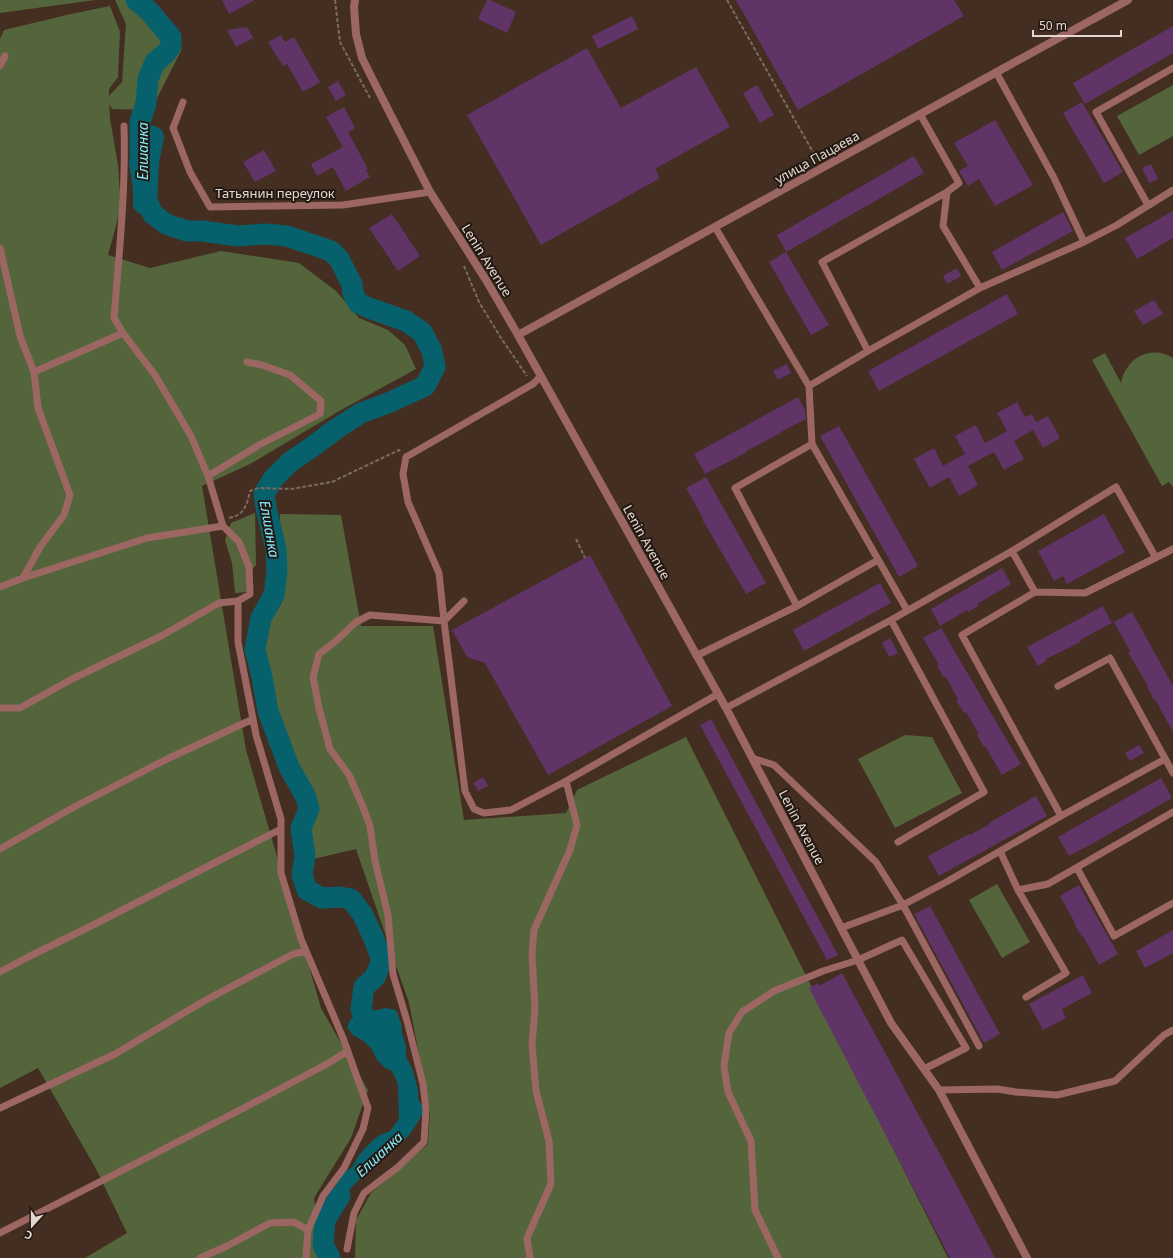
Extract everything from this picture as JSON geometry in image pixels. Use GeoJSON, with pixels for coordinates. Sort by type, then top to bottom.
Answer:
{"type":"FeatureCollection","features":[{"type":"Feature","properties":{"kind":"street","name":"Lenin Avenue"},"geometry":{"type":"LineString","coordinates":[[355,0],[354,7],[356,34],[362,58],[430,192],[486,280],[541,376],[726,708],[891,1023],[939,1090],[1027,1258]]}},
{"type":"Feature","properties":{"kind":"street","name":"улица Пацаева"},"geometry":{"type":"LineString","coordinates":[[518,335],[1128,0]]}},
{"type":"Feature","properties":{"kind":"lane"},"geometry":{"type":"LineString","coordinates":[[0,66],[6,56]]}},
{"type":"Feature","properties":{"kind":"lane"},"geometry":{"type":"LineString","coordinates":[[1148,205],[1096,112],[1173,68]]}},
{"type":"Feature","properties":{"kind":"lane"},"geometry":{"type":"LineString","coordinates":[[996,72],[1054,178],[1084,242]]}},
{"type":"Feature","properties":{"kind":"lane","name":"Татьянин переулок"},"geometry":{"type":"LineString","coordinates":[[183,102],[173,128],[190,172],[210,207],[343,205],[430,192]]}},
{"type":"Feature","properties":{"kind":"lane"},"geometry":{"type":"LineString","coordinates":[[868,351],[822,262],[947,192],[959,183],[920,114]]}},
{"type":"Feature","properties":{"kind":"lane"},"geometry":{"type":"LineString","coordinates":[[0,708],[20,708],[72,679],[161,636],[219,602],[238,602],[250,594],[249,567],[239,542],[223,524],[208,476],[191,436],[155,374],[123,334],[114,318],[124,192],[124,126]]}},
{"type":"Feature","properties":{"kind":"lane"},"geometry":{"type":"LineString","coordinates":[[809,386],[980,288],[1084,242],[1173,190]]}},
{"type":"Feature","properties":{"kind":"lane"},"geometry":{"type":"LineString","coordinates":[[947,192],[943,226],[980,288]]}},
{"type":"Feature","properties":{"kind":"lane"},"geometry":{"type":"LineString","coordinates":[[715,227],[809,386],[812,444],[907,610]]}},
{"type":"Feature","properties":{"kind":"lane"},"geometry":{"type":"LineString","coordinates":[[0,248],[20,336],[34,372],[38,408],[70,495],[64,515],[40,547],[23,578]]}},
{"type":"Feature","properties":{"kind":"lane"},"geometry":{"type":"LineString","coordinates":[[34,372],[123,334]]}},
{"type":"Feature","properties":{"kind":"lane"},"geometry":{"type":"LineString","coordinates":[[208,476],[258,445],[320,414],[321,402],[290,375],[262,365],[247,362]]}},
{"type":"Feature","properties":{"kind":"lane"},"geometry":{"type":"LineString","coordinates":[[541,376],[533,384],[406,457],[403,474],[408,502],[439,573],[465,791],[474,809],[484,813],[511,810],[566,781],[718,694]]}},
{"type":"Feature","properties":{"kind":"lane"},"geometry":{"type":"LineString","coordinates":[[797,606],[735,488],[812,444]]}},
{"type":"Feature","properties":{"kind":"lane"},"geometry":{"type":"LineString","coordinates":[[726,708],[891,620],[1012,551],[1116,487],[1156,558]]}},
{"type":"Feature","properties":{"kind":"lane"},"geometry":{"type":"LineString","coordinates":[[0,587],[23,578],[147,538],[223,524]]}},
{"type":"Feature","properties":{"kind":"lane"},"geometry":{"type":"LineString","coordinates":[[1061,816],[962,635],[1036,592],[1085,593],[1173,549]]}},
{"type":"Feature","properties":{"kind":"lane"},"geometry":{"type":"LineString","coordinates":[[1012,551],[1036,592]]}},
{"type":"Feature","properties":{"kind":"lane"},"geometry":{"type":"LineString","coordinates":[[696,656],[797,606],[878,560]]}},
{"type":"Feature","properties":{"kind":"lane"},"geometry":{"type":"LineString","coordinates":[[347,1249],[354,1213],[364,1193],[398,1167],[424,1142],[426,1110],[423,1084],[393,974],[388,915],[375,861],[370,826],[349,775],[330,749],[319,708],[314,677],[319,654],[336,641],[356,622],[370,615],[444,621],[464,601]]}},
{"type":"Feature","properties":{"kind":"lane"},"geometry":{"type":"LineString","coordinates":[[238,602],[238,642],[256,735],[281,819],[281,874],[301,939],[348,1051],[368,1108],[363,1129],[347,1162],[324,1196],[308,1230],[306,1258]]}},
{"type":"Feature","properties":{"kind":"lane"},"geometry":{"type":"LineString","coordinates":[[891,620],[984,792],[898,842]]}},
{"type":"Feature","properties":{"kind":"lane"},"geometry":{"type":"LineString","coordinates":[[1058,686],[1110,658],[1173,773]]}},
{"type":"Feature","properties":{"kind":"lane"},"geometry":{"type":"LineString","coordinates":[[0,849],[74,807],[167,759],[253,719]]}},
{"type":"Feature","properties":{"kind":"lane"},"geometry":{"type":"LineString","coordinates":[[752,758],[774,765],[876,862],[903,905],[979,1046]]}},
{"type":"Feature","properties":{"kind":"lane"},"geometry":{"type":"LineString","coordinates":[[841,928],[903,905],[1165,759]]}},
{"type":"Feature","properties":{"kind":"lane"},"geometry":{"type":"LineString","coordinates":[[530,1258],[528,1238],[551,1184],[549,1141],[536,1091],[532,1045],[535,1008],[532,955],[534,930],[570,850],[577,825],[566,781]]}},
{"type":"Feature","properties":{"kind":"lane"},"geometry":{"type":"LineString","coordinates":[[1018,890],[1048,884],[1173,812]]}},
{"type":"Feature","properties":{"kind":"lane"},"geometry":{"type":"LineString","coordinates":[[0,972],[281,829]]}},
{"type":"Feature","properties":{"kind":"lane"},"geometry":{"type":"LineString","coordinates":[[1000,852],[1018,890],[1066,973],[1026,996]]}},
{"type":"Feature","properties":{"kind":"lane"},"geometry":{"type":"LineString","coordinates":[[1077,868],[1114,936],[1173,902]]}},
{"type":"Feature","properties":{"kind":"lane"},"geometry":{"type":"LineString","coordinates":[[778,1258],[755,1210],[751,1142],[728,1092],[724,1066],[728,1033],[742,1012],[774,991],[823,970],[858,960],[902,940],[966,1048],[924,1069]]}},
{"type":"Feature","properties":{"kind":"lane"},"geometry":{"type":"LineString","coordinates":[[0,1108],[115,1054],[204,1001],[293,954],[306,951]]}},
{"type":"Feature","properties":{"kind":"lane"},"geometry":{"type":"LineString","coordinates":[[939,1090],[997,1089],[1057,1095],[1115,1081],[1164,1035],[1173,1030]]}},
{"type":"Feature","properties":{"kind":"lane"},"geometry":{"type":"LineString","coordinates":[[0,1234],[325,1065],[348,1051]]}},
{"type":"Feature","properties":{"kind":"lane"},"geometry":{"type":"LineString","coordinates":[[200,1258],[227,1246],[270,1223],[294,1222],[308,1230]]}},
{"type":"Feature","properties":{"kind":"path"},"geometry":{"type":"LineString","coordinates":[[727,0],[822,168]]}},
{"type":"Feature","properties":{"kind":"path"},"geometry":{"type":"LineString","coordinates":[[223,524],[225,518],[232,517],[243,511],[247,505],[250,491],[259,488],[292,489],[332,482],[398,450],[406,457]]}},
{"type":"Feature","properties":{"kind":"path"},"geometry":{"type":"LineString","coordinates":[[576,539],[585,558]]}},
{"type":"Feature","properties":{"kind":"green space"},"geometry":{"type":"Polygon","coordinates":[[[0,0],[95,0],[0,13],[0,0]]]}},
{"type":"Feature","properties":{"kind":"green space"},"geometry":{"type":"Polygon","coordinates":[[[115,0],[140,0],[182,49],[151,110],[112,109],[109,104],[110,119],[118,165],[121,207],[108,255],[150,268],[221,251],[299,263],[336,291],[359,318],[388,330],[405,345],[416,369],[341,410],[250,464],[202,486],[246,750],[321,1008],[368,1090],[351,1138],[314,1198],[321,1258],[85,1258],[127,1233],[95,1167],[38,1068],[0,1088],[0,39],[4,30],[110,6],[120,32],[118,77],[109,89],[109,96],[122,82],[126,24],[115,0]]]}},
{"type":"Feature","properties":{"kind":"green space"},"geometry":{"type":"Polygon","coordinates":[[[1173,85],[1173,136],[1139,155],[1117,116],[1173,85]]]}},
{"type":"Feature","properties":{"kind":"green space"},"geometry":{"type":"Polygon","coordinates":[[[1156,352],[1173,358],[1173,487],[1169,482],[1162,486],[1092,360],[1105,353],[1121,383],[1128,367],[1140,356],[1156,352]]]}},
{"type":"Feature","properties":{"kind":"green space"},"geometry":{"type":"Polygon","coordinates":[[[255,513],[256,565],[253,568],[248,592],[235,593],[232,563],[225,540],[231,523],[255,513]]]}},
{"type":"Feature","properties":{"kind":"green space"},"geometry":{"type":"Polygon","coordinates":[[[280,514],[341,515],[361,626],[433,626],[464,820],[566,813],[577,790],[686,737],[948,1258],[355,1258],[356,1220],[371,1193],[428,1144],[430,1111],[409,1003],[356,849],[313,859],[259,636],[281,605],[280,514]]]}},
{"type":"Feature","properties":{"kind":"green space"},"geometry":{"type":"Polygon","coordinates":[[[905,735],[932,737],[962,793],[895,828],[858,759],[905,735]]]}},
{"type":"Feature","properties":{"kind":"green space"},"geometry":{"type":"Polygon","coordinates":[[[997,884],[1030,942],[1002,958],[969,900],[997,884]]]}},
{"type":"Feature","properties":{"kind":"water"},"geometry":{"type":"Polygon","coordinates":[[[132,125],[155,126],[162,130],[164,138],[159,163],[157,204],[160,209],[161,221],[152,224],[133,208],[133,189],[129,163],[132,125]]]}},
{"type":"Feature","properties":{"kind":"water"},"geometry":{"type":"Polygon","coordinates":[[[386,1008],[396,1010],[401,1023],[406,1046],[406,1057],[412,1068],[418,1090],[418,1099],[423,1107],[423,1114],[410,1134],[387,1156],[375,1163],[350,1189],[347,1198],[338,1203],[332,1210],[325,1222],[321,1219],[322,1207],[330,1198],[341,1175],[352,1167],[359,1155],[368,1145],[378,1136],[390,1131],[399,1119],[398,1084],[392,1071],[385,1068],[377,1060],[371,1048],[362,1040],[353,1035],[347,1027],[350,1020],[355,1015],[386,1008]]]}},
{"type":"Feature","properties":{"kind":"building"},"geometry":{"type":"Polygon","coordinates":[[[222,0],[255,0],[229,14],[222,0]]]}},
{"type":"Feature","properties":{"kind":"building"},"geometry":{"type":"Polygon","coordinates":[[[487,0],[516,12],[507,33],[478,19],[487,0]]]}},
{"type":"Feature","properties":{"kind":"building"},"geometry":{"type":"Polygon","coordinates":[[[736,0],[954,0],[964,16],[798,110],[736,0]]]}},
{"type":"Feature","properties":{"kind":"building"},"geometry":{"type":"Polygon","coordinates":[[[632,16],[638,29],[598,49],[592,36],[632,16]]]}},
{"type":"Feature","properties":{"kind":"building"},"geometry":{"type":"Polygon","coordinates":[[[1173,26],[1173,53],[1085,104],[1073,83],[1173,26]]]}},
{"type":"Feature","properties":{"kind":"building"},"geometry":{"type":"Polygon","coordinates":[[[247,27],[253,38],[236,47],[227,30],[247,27]]]}},
{"type":"Feature","properties":{"kind":"building"},"geometry":{"type":"Polygon","coordinates":[[[281,35],[285,42],[294,37],[320,82],[303,92],[287,64],[283,66],[268,42],[281,35]]]}},
{"type":"Feature","properties":{"kind":"building"},"geometry":{"type":"Polygon","coordinates":[[[587,48],[621,108],[696,67],[730,127],[655,169],[660,178],[541,245],[467,115],[587,48]]]}},
{"type":"Feature","properties":{"kind":"building"},"geometry":{"type":"Polygon","coordinates":[[[338,81],[346,95],[336,101],[328,87],[338,81]]]}},
{"type":"Feature","properties":{"kind":"building"},"geometry":{"type":"Polygon","coordinates":[[[757,85],[774,115],[760,123],[743,93],[757,85]]]}},
{"type":"Feature","properties":{"kind":"building"},"geometry":{"type":"Polygon","coordinates":[[[1082,102],[1123,172],[1104,183],[1063,113],[1082,102]]]}},
{"type":"Feature","properties":{"kind":"building"},"geometry":{"type":"Polygon","coordinates":[[[344,107],[355,128],[348,132],[368,169],[366,170],[370,177],[346,191],[333,167],[317,176],[311,164],[343,147],[326,117],[344,107]]]}},
{"type":"Feature","properties":{"kind":"building"},"geometry":{"type":"Polygon","coordinates":[[[995,120],[1033,185],[995,206],[979,179],[968,186],[959,171],[968,166],[954,143],[995,120]]]}},
{"type":"Feature","properties":{"kind":"building"},"geometry":{"type":"Polygon","coordinates":[[[264,150],[276,171],[255,182],[243,162],[264,150]]]}},
{"type":"Feature","properties":{"kind":"building"},"geometry":{"type":"Polygon","coordinates":[[[914,156],[924,173],[786,252],[777,235],[914,156]]]}},
{"type":"Feature","properties":{"kind":"building"},"geometry":{"type":"Polygon","coordinates":[[[1151,164],[1158,179],[1149,183],[1142,168],[1151,164]]]}},
{"type":"Feature","properties":{"kind":"building"},"geometry":{"type":"Polygon","coordinates":[[[1173,211],[1173,238],[1137,259],[1125,238],[1173,211]]]}},
{"type":"Feature","properties":{"kind":"building"},"geometry":{"type":"Polygon","coordinates":[[[1063,212],[1073,231],[1002,270],[992,252],[1063,212]]]}},
{"type":"Feature","properties":{"kind":"building"},"geometry":{"type":"Polygon","coordinates":[[[392,214],[420,256],[398,271],[369,228],[392,214]]]}},
{"type":"Feature","properties":{"kind":"building"},"geometry":{"type":"Polygon","coordinates":[[[786,252],[829,325],[811,335],[769,262],[786,252]]]}},
{"type":"Feature","properties":{"kind":"building"},"geometry":{"type":"Polygon","coordinates":[[[957,268],[961,276],[947,284],[943,276],[957,268]]]}},
{"type":"Feature","properties":{"kind":"building"},"geometry":{"type":"Polygon","coordinates":[[[1007,294],[1018,314],[879,391],[868,371],[1007,294]]]}},
{"type":"Feature","properties":{"kind":"building"},"geometry":{"type":"Polygon","coordinates":[[[1154,300],[1163,314],[1143,325],[1134,311],[1154,300]]]}},
{"type":"Feature","properties":{"kind":"building"},"geometry":{"type":"Polygon","coordinates":[[[787,364],[791,373],[778,380],[773,371],[787,364]]]}},
{"type":"Feature","properties":{"kind":"building"},"geometry":{"type":"Polygon","coordinates":[[[798,397],[805,410],[806,419],[705,474],[694,454],[798,397]]]}},
{"type":"Feature","properties":{"kind":"building"},"geometry":{"type":"Polygon","coordinates":[[[1017,402],[1025,417],[1032,414],[1036,422],[1048,416],[1060,438],[1043,448],[1033,430],[1014,441],[1024,459],[1004,470],[994,452],[968,466],[978,485],[959,496],[949,477],[930,488],[914,459],[934,448],[943,466],[965,454],[955,436],[976,425],[985,443],[1007,431],[997,413],[1017,402]]]}},
{"type":"Feature","properties":{"kind":"building"},"geometry":{"type":"Polygon","coordinates":[[[839,426],[918,566],[899,577],[820,436],[839,426]]]}},
{"type":"Feature","properties":{"kind":"building"},"geometry":{"type":"Polygon","coordinates":[[[706,477],[766,583],[746,594],[702,519],[703,518],[686,488],[706,477]]]}},
{"type":"Feature","properties":{"kind":"building"},"geometry":{"type":"Polygon","coordinates":[[[1104,514],[1125,552],[1067,584],[1063,576],[1054,581],[1038,551],[1104,514]]]}},
{"type":"Feature","properties":{"kind":"building"},"geometry":{"type":"Polygon","coordinates":[[[590,555],[672,706],[548,775],[485,663],[467,657],[452,630],[590,555]]]}},
{"type":"Feature","properties":{"kind":"building"},"geometry":{"type":"Polygon","coordinates":[[[1002,568],[1011,584],[977,604],[978,606],[968,612],[967,610],[940,626],[931,609],[1002,568]]]}},
{"type":"Feature","properties":{"kind":"building"},"geometry":{"type":"Polygon","coordinates":[[[880,583],[891,603],[804,651],[793,630],[880,583]]]}},
{"type":"Feature","properties":{"kind":"building"},"geometry":{"type":"Polygon","coordinates":[[[1103,606],[1112,623],[1080,640],[1081,642],[1046,659],[1046,661],[1038,666],[1027,647],[1103,606]]]}},
{"type":"Feature","properties":{"kind":"building"},"geometry":{"type":"Polygon","coordinates":[[[1132,612],[1173,686],[1173,732],[1128,652],[1130,651],[1114,622],[1132,612]]]}},
{"type":"Feature","properties":{"kind":"building"},"geometry":{"type":"Polygon","coordinates":[[[941,628],[1021,764],[1002,775],[977,735],[979,734],[966,712],[964,713],[956,700],[958,699],[946,677],[944,678],[937,666],[939,665],[923,638],[941,628]]]}},
{"type":"Feature","properties":{"kind":"building"},"geometry":{"type":"Polygon","coordinates":[[[890,638],[898,653],[889,657],[882,643],[890,638]]]}},
{"type":"Feature","properties":{"kind":"building"},"geometry":{"type":"Polygon","coordinates":[[[711,719],[838,955],[827,960],[700,725],[711,719]]]}},
{"type":"Feature","properties":{"kind":"building"},"geometry":{"type":"Polygon","coordinates":[[[1139,745],[1144,753],[1130,761],[1125,753],[1139,745]]]}},
{"type":"Feature","properties":{"kind":"building"},"geometry":{"type":"Polygon","coordinates":[[[483,777],[488,786],[478,791],[473,783],[483,777]]]}},
{"type":"Feature","properties":{"kind":"building"},"geometry":{"type":"Polygon","coordinates":[[[1161,778],[1172,798],[1069,856],[1058,837],[1161,778]]]}},
{"type":"Feature","properties":{"kind":"building"},"geometry":{"type":"Polygon","coordinates":[[[1036,796],[1047,816],[939,876],[928,856],[990,824],[989,823],[1036,796]]]}},
{"type":"Feature","properties":{"kind":"building"},"geometry":{"type":"Polygon","coordinates":[[[1079,885],[1118,954],[1099,965],[1083,936],[1082,937],[1075,925],[1060,896],[1079,885]]]}},
{"type":"Feature","properties":{"kind":"building"},"geometry":{"type":"Polygon","coordinates":[[[930,906],[1000,1034],[984,1043],[914,914],[930,906]]]}},
{"type":"Feature","properties":{"kind":"building"},"geometry":{"type":"Polygon","coordinates":[[[1173,930],[1173,953],[1145,968],[1136,951],[1173,930]]]}},
{"type":"Feature","properties":{"kind":"building"},"geometry":{"type":"Polygon","coordinates":[[[842,973],[995,1258],[950,1258],[809,988],[818,983],[819,986],[842,973]]]}},
{"type":"Feature","properties":{"kind":"building"},"geometry":{"type":"Polygon","coordinates":[[[1083,975],[1092,993],[1062,1009],[1066,1018],[1043,1030],[1029,1004],[1083,975]]]}},
{"type":"Feature","properties":{"kind":"waterway","name":"Елшанка"},"geometry":{"type":"LineString","coordinates":[[136,0],[149,11],[171,37],[171,46],[166,53],[155,62],[148,79],[146,103],[140,122],[140,154]]}},
{"type":"Feature","properties":{"kind":"waterway","name":"Елшанка"},"geometry":{"type":"LineString","coordinates":[[146,199],[153,214],[166,224],[187,231],[202,231],[238,236],[265,234],[287,236],[331,251],[339,259],[352,284],[353,293],[358,303],[406,321],[422,332],[432,351],[435,367],[425,386],[388,403],[361,413],[336,429],[290,462],[273,479],[264,494],[276,549],[277,572],[274,595],[261,618],[255,649],[268,711],[289,767],[306,797],[309,809],[301,828],[305,856],[302,875],[307,890],[322,898],[340,897],[351,899],[363,915],[382,960],[375,977],[364,987],[361,1009],[371,1031],[376,1038]]}},
{"type":"Feature","properties":{"kind":"waterway","name":"Елшанка"},"geometry":{"type":"LineString","coordinates":[[330,1258],[323,1245],[325,1220],[340,1196]]}}]}
